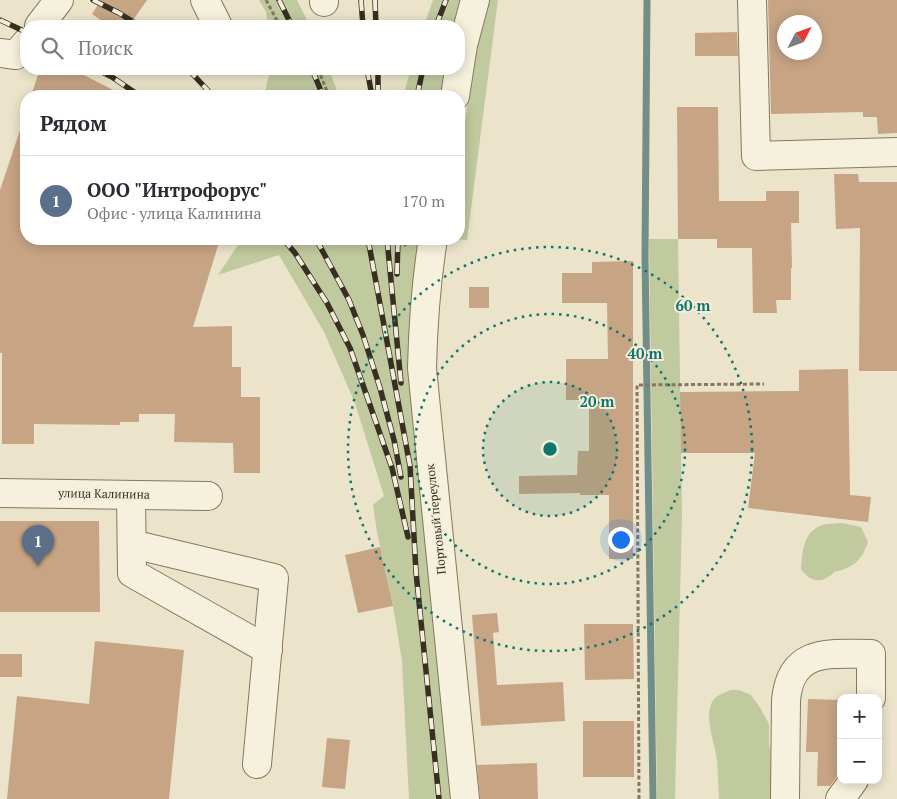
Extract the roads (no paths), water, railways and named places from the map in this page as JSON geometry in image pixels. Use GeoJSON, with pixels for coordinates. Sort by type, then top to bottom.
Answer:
{"type":"FeatureCollection","features":[{"type":"Feature","properties":{"kind":"street"},"geometry":{"type":"LineString","coordinates":[[44,20],[59,0]]}},
{"type":"Feature","properties":{"kind":"street"},"geometry":{"type":"LineString","coordinates":[[205,0],[215,20]]}},
{"type":"Feature","properties":{"kind":"street"},"geometry":{"type":"LineString","coordinates":[[465,33],[475,0]]}},
{"type":"Feature","properties":{"kind":"street"},"geometry":{"type":"LineString","coordinates":[[752,0],[756,156],[897,152]]}},
{"type":"Feature","properties":{"kind":"street"},"geometry":{"type":"LineString","coordinates":[[0,52],[16,56],[20,51]]}},
{"type":"Feature","properties":{"kind":"street"},"geometry":{"type":"LineString","coordinates":[[456,90],[458,75]]}},
{"type":"Feature","properties":{"kind":"street","name":"Портовый переулок"},"geometry":{"type":"LineString","coordinates":[[432,245],[428,269],[422,368],[465,799]]}},
{"type":"Feature","properties":{"kind":"street","name":"улица Калинина"},"geometry":{"type":"LineString","coordinates":[[0,493],[208,496]]}},
{"type":"Feature","properties":{"kind":"street"},"geometry":{"type":"LineString","coordinates":[[131,495],[132,573],[268,650]]}},
{"type":"Feature","properties":{"kind":"street"},"geometry":{"type":"LineString","coordinates":[[132,544],[274,578],[257,764]]}},
{"type":"Feature","properties":{"kind":"street"},"geometry":{"type":"LineString","coordinates":[[785,799],[786,700],[788,684],[795,671],[806,661],[820,655],[871,654],[871,694]]}},
{"type":"Feature","properties":{"kind":"street"},"geometry":{"type":"LineString","coordinates":[[840,799],[851,784]]}},
{"type":"Feature","properties":{"kind":"waterway"},"geometry":{"type":"LineString","coordinates":[[647,0],[645,256],[653,799]]}},
{"type":"Feature","properties":{"kind":"railway"},"geometry":{"type":"LineString","coordinates":[[93,0],[130,20]]}},
{"type":"Feature","properties":{"kind":"railway"},"geometry":{"type":"LineString","coordinates":[[279,0],[289,20]]}},
{"type":"Feature","properties":{"kind":"railway"},"geometry":{"type":"LineString","coordinates":[[361,0],[363,20]]}},
{"type":"Feature","properties":{"kind":"railway"},"geometry":{"type":"LineString","coordinates":[[375,0],[376,20]]}},
{"type":"Feature","properties":{"kind":"railway"},"geometry":{"type":"LineString","coordinates":[[438,20],[446,0]]}},
{"type":"Feature","properties":{"kind":"railway"},"geometry":{"type":"LineString","coordinates":[[0,20],[20,29]]}},
{"type":"Feature","properties":{"kind":"railway"},"geometry":{"type":"LineString","coordinates":[[108,75],[131,90]]}},
{"type":"Feature","properties":{"kind":"railway"},"geometry":{"type":"LineString","coordinates":[[194,75],[207,90]]}},
{"type":"Feature","properties":{"kind":"railway"},"geometry":{"type":"LineString","coordinates":[[314,75],[321,90]]}},
{"type":"Feature","properties":{"kind":"railway"},"geometry":{"type":"LineString","coordinates":[[368,75],[371,90]]}},
{"type":"Feature","properties":{"kind":"railway"},"geometry":{"type":"LineString","coordinates":[[378,75],[378,90]]}},
{"type":"Feature","properties":{"kind":"railway"},"geometry":{"type":"LineString","coordinates":[[418,90],[422,75]]}},
{"type":"Feature","properties":{"kind":"railway"},"geometry":{"type":"LineString","coordinates":[[288,245],[327,303],[350,348],[392,468],[408,537]]}},
{"type":"Feature","properties":{"kind":"railway"},"geometry":{"type":"LineString","coordinates":[[319,245],[349,300],[363,335],[394,440],[401,477]]}},
{"type":"Feature","properties":{"kind":"railway"},"geometry":{"type":"LineString","coordinates":[[369,245],[410,466],[416,572],[439,799]]}},
{"type":"Feature","properties":{"kind":"railway"},"geometry":{"type":"LineString","coordinates":[[388,245],[401,383]]}},
{"type":"Feature","properties":{"kind":"railway"},"geometry":{"type":"LineString","coordinates":[[397,274],[398,245]]}},
{"type":"Feature","properties":{"kind":"place","name":"ООО \"Интрофорус\""},"geometry":{"type":"Point","coordinates":[38,566]}}]}
